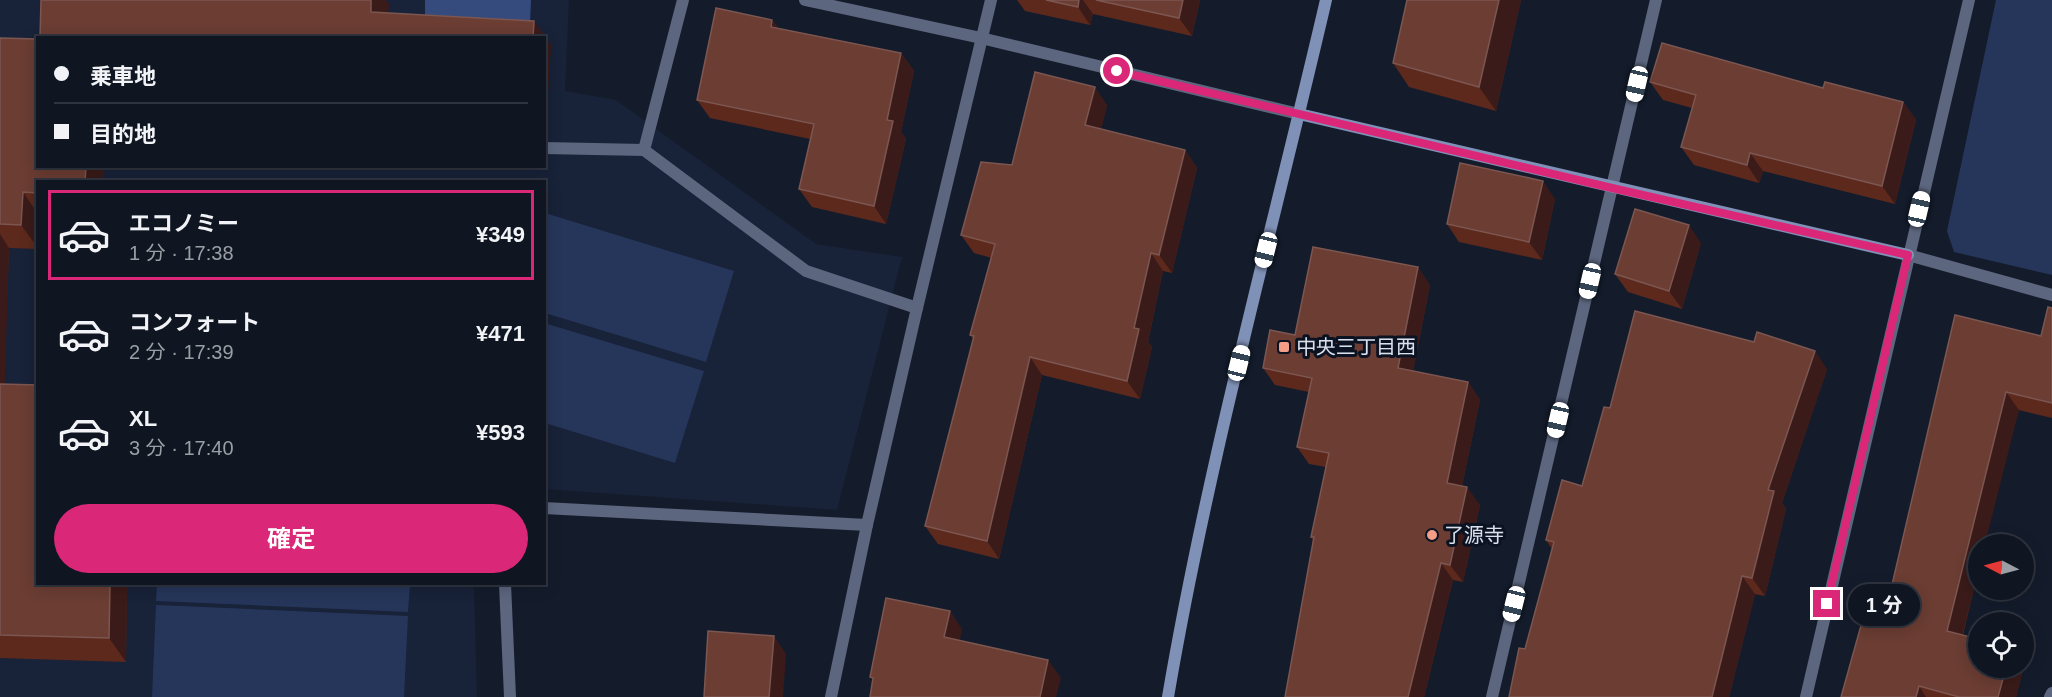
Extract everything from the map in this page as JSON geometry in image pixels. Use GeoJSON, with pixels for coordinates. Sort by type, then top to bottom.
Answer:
{"type":"FeatureCollection","features":[{"type":"Feature","properties":{"kind":"street"},"geometry":{"type":"LineString","coordinates":[[644,150],[683,0]]}},
{"type":"Feature","properties":{"kind":"street"},"geometry":{"type":"LineString","coordinates":[[805,0],[981,38],[1612,188],[1908,255],[2052,295]]}},
{"type":"Feature","properties":{"kind":"street"},"geometry":{"type":"LineString","coordinates":[[831,697],[867,525],[991,0]]}},
{"type":"Feature","properties":{"kind":"street"},"geometry":{"type":"LineString","coordinates":[[1168,697],[1181,621],[1216,453],[1326,0]]}},
{"type":"Feature","properties":{"kind":"street"},"geometry":{"type":"LineString","coordinates":[[1492,697],[1656,0]]}},
{"type":"Feature","properties":{"kind":"street"},"geometry":{"type":"LineString","coordinates":[[1806,697],[1969,0]]}},
{"type":"Feature","properties":{"kind":"street"},"geometry":{"type":"LineString","coordinates":[[546,148],[644,150],[806,271],[917,308]]}},
{"type":"Feature","properties":{"kind":"street"},"geometry":{"type":"LineString","coordinates":[[546,508],[867,525]]}},
{"type":"Feature","properties":{"kind":"street"},"geometry":{"type":"LineString","coordinates":[[506,585],[510,697]]}},
{"type":"Feature","properties":{"kind":"shaded area"},"geometry":{"type":"Polygon","coordinates":[[[0,0],[569,0],[565,91],[616,100],[816,244],[902,257],[837,510],[546,489],[546,180],[36,180],[36,585],[474,585],[477,697],[0,697],[0,0]]]}},
{"type":"Feature","properties":{"kind":"shaded area"},"geometry":{"type":"Polygon","coordinates":[[[425,0],[531,0],[530,24],[425,19],[425,0]]]}},
{"type":"Feature","properties":{"kind":"shaded area"},"geometry":{"type":"Polygon","coordinates":[[[1996,0],[2052,0],[2052,275],[1954,252],[1947,231],[1996,0]]]}},
{"type":"Feature","properties":{"kind":"shaded area"},"geometry":{"type":"Polygon","coordinates":[[[546,213],[734,271],[706,362],[546,313],[546,213]]]}},
{"type":"Feature","properties":{"kind":"shaded area"},"geometry":{"type":"Polygon","coordinates":[[[546,324],[704,371],[675,463],[546,423],[546,324]]]}},
{"type":"Feature","properties":{"kind":"shaded area"},"geometry":{"type":"Polygon","coordinates":[[[157,585],[410,585],[408,612],[156,601],[157,585]]]}},
{"type":"Feature","properties":{"kind":"shaded area"},"geometry":{"type":"Polygon","coordinates":[[[156,605],[408,616],[404,697],[152,697],[156,605]]]}},
{"type":"Feature","properties":{"kind":"building"},"geometry":{"type":"Polygon","coordinates":[[[41,0],[371,0],[371,12],[534,21],[533,36],[40,36],[41,0]]]}},
{"type":"Feature","properties":{"kind":"building"},"geometry":{"type":"Polygon","coordinates":[[[1046,0],[1079,0],[1078,7],[1046,0]]]}},
{"type":"Feature","properties":{"kind":"building"},"geometry":{"type":"Polygon","coordinates":[[[1096,0],[1183,0],[1179,18],[1096,0]]]}},
{"type":"Feature","properties":{"kind":"building"},"geometry":{"type":"Polygon","coordinates":[[[1407,0],[1499,0],[1479,87],[1393,63],[1407,0]]]}},
{"type":"Feature","properties":{"kind":"building"},"geometry":{"type":"Polygon","coordinates":[[[716,8],[772,20],[771,27],[901,53],[887,120],[893,121],[874,206],[799,189],[814,124],[697,100],[716,8]]]}},
{"type":"Feature","properties":{"kind":"building"},"geometry":{"type":"Polygon","coordinates":[[[0,38],[36,39],[36,168],[86,168],[85,180],[36,180],[36,193],[23,192],[21,225],[0,224],[0,38]]]}},
{"type":"Feature","properties":{"kind":"building"},"geometry":{"type":"Polygon","coordinates":[[[1662,43],[1823,88],[1825,82],[1903,102],[1882,186],[1750,153],[1747,165],[1681,147],[1696,95],[1650,82],[1662,43]]]}},
{"type":"Feature","properties":{"kind":"building"},"geometry":{"type":"Polygon","coordinates":[[[1035,72],[1095,87],[1085,125],[1185,150],[1159,255],[1151,253],[1134,328],[1139,329],[1127,381],[1030,357],[987,541],[925,526],[974,336],[970,335],[995,244],[961,235],[981,162],[1012,165],[1035,72]]]}},
{"type":"Feature","properties":{"kind":"building"},"geometry":{"type":"Polygon","coordinates":[[[1460,163],[1543,181],[1529,242],[1447,224],[1460,163]]]}},
{"type":"Feature","properties":{"kind":"building"},"geometry":{"type":"Polygon","coordinates":[[[1635,209],[1689,225],[1669,291],[1615,274],[1635,209]]]}},
{"type":"Feature","properties":{"kind":"building"},"geometry":{"type":"Polygon","coordinates":[[[1313,247],[1418,267],[1398,368],[1468,382],[1447,483],[1467,487],[1450,565],[1441,563],[1408,697],[1285,697],[1314,537],[1311,537],[1329,453],[1297,447],[1312,378],[1263,368],[1270,330],[1295,335],[1313,247]]]}},
{"type":"Feature","properties":{"kind":"building"},"geometry":{"type":"Polygon","coordinates":[[[2048,307],[2052,308],[2052,403],[2006,392],[1971,534],[1968,534],[1968,546],[1947,631],[1968,636],[1968,678],[2003,678],[1998,697],[1959,697],[1919,686],[1916,697],[1841,697],[1869,597],[1888,602],[1955,315],[2041,336],[2048,307]]]}},
{"type":"Feature","properties":{"kind":"building"},"geometry":{"type":"Polygon","coordinates":[[[1635,311],[1754,342],[1757,332],[1815,351],[1768,490],[1774,491],[1752,578],[1742,576],[1712,697],[1509,697],[1519,648],[1525,649],[1554,542],[1546,540],[1562,480],[1582,486],[1604,407],[1610,408],[1635,311]]]}},
{"type":"Feature","properties":{"kind":"building"},"geometry":{"type":"Polygon","coordinates":[[[0,384],[36,385],[36,585],[110,585],[109,638],[0,635],[0,384]]]}},
{"type":"Feature","properties":{"kind":"building"},"geometry":{"type":"Polygon","coordinates":[[[886,598],[950,611],[944,637],[1048,660],[1040,697],[870,697],[873,678],[870,677],[886,598]]]}},
{"type":"Feature","properties":{"kind":"building"},"geometry":{"type":"Polygon","coordinates":[[[708,631],[774,636],[769,697],[704,697],[708,631]]]}},
{"type":"Feature","properties":{"kind":"place","name":"中央三丁目西"},"geometry":{"type":"Point","coordinates":[1284,347]}},
{"type":"Feature","properties":{"kind":"place","name":"了源寺"},"geometry":{"type":"Point","coordinates":[1432,535]}},
{"type":"Feature","properties":{"kind":"route"},"geometry":{"type":"LineString","coordinates":[[1117,71],[1612,188],[1908,255],[1827,604]]}}]}
